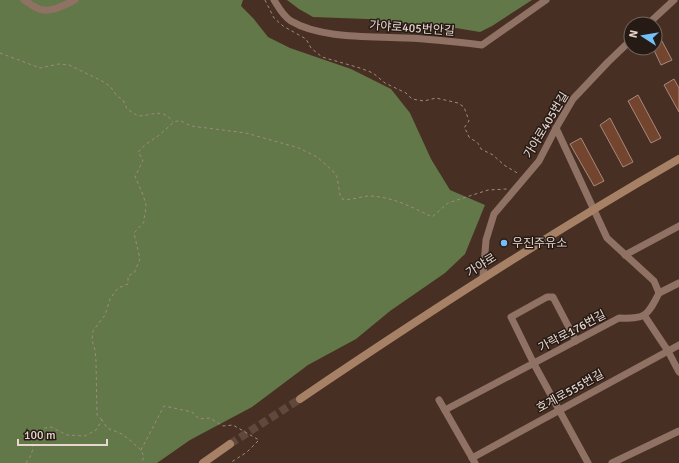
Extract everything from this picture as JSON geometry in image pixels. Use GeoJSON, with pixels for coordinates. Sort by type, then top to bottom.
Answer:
{"type":"FeatureCollection","features":[{"type":"Feature","properties":{"kind":"main road","name":"가야로"},"geometry":{"type":"LineString","coordinates":[[300,399],[484,277],[594,208],[679,159]]}},
{"type":"Feature","properties":{"kind":"main road"},"geometry":{"type":"LineString","coordinates":[[203,463],[230,444]]}},
{"type":"Feature","properties":{"kind":"street"},"geometry":{"type":"LineString","coordinates":[[24,0],[34,7],[47,11],[75,0]]}},
{"type":"Feature","properties":{"kind":"street","name":"가야로405번안길"},"geometry":{"type":"LineString","coordinates":[[274,0],[281,13],[290,21],[314,30],[361,36],[429,39],[482,45],[546,0]]}},
{"type":"Feature","properties":{"kind":"street"},"geometry":{"type":"LineString","coordinates":[[657,16],[674,0]]}},
{"type":"Feature","properties":{"kind":"street","name":"가야로405번길"},"geometry":{"type":"LineString","coordinates":[[484,277],[486,240],[494,214],[539,162],[573,99],[623,48]]}},
{"type":"Feature","properties":{"kind":"street"},"geometry":{"type":"LineString","coordinates":[[556,128],[607,238],[654,281],[659,293]]}},
{"type":"Feature","properties":{"kind":"street"},"geometry":{"type":"LineString","coordinates":[[625,255],[679,226]]}},
{"type":"Feature","properties":{"kind":"street"},"geometry":{"type":"LineString","coordinates":[[679,283],[659,293],[650,310],[644,315],[668,351],[679,372]]}},
{"type":"Feature","properties":{"kind":"street","name":"가락로176번길"},"geometry":{"type":"LineString","coordinates":[[576,342],[553,297],[547,298],[511,317],[534,364],[588,463]]}},
{"type":"Feature","properties":{"kind":"street","name":"가락로176번길"},"geometry":{"type":"LineString","coordinates":[[445,410],[619,318],[633,318],[644,315]]}},
{"type":"Feature","properties":{"kind":"street","name":"호계로555번길"},"geometry":{"type":"LineString","coordinates":[[474,461],[559,410],[679,344]]}},
{"type":"Feature","properties":{"kind":"street"},"geometry":{"type":"LineString","coordinates":[[439,400],[474,461]]}},
{"type":"Feature","properties":{"kind":"street"},"geometry":{"type":"LineString","coordinates":[[612,463],[679,430]]}},
{"type":"Feature","properties":{"kind":"path"},"geometry":{"type":"LineString","coordinates":[[311,48],[322,57],[373,73],[385,83],[406,93],[412,99],[424,101],[436,98],[458,103],[464,108],[469,121],[464,128],[467,130],[469,137],[478,142],[481,149],[493,155],[504,165],[516,171],[524,178]]}},
{"type":"Feature","properties":{"kind":"path"},"geometry":{"type":"LineString","coordinates":[[0,53],[40,68],[59,64],[69,65],[102,80],[110,86],[117,96],[123,100],[127,109],[138,116],[153,113],[165,115],[173,123]]}},
{"type":"Feature","properties":{"kind":"path"},"geometry":{"type":"LineString","coordinates":[[142,463],[144,457],[141,450],[122,434],[107,428],[97,415],[96,361],[92,340],[93,331],[105,315],[110,299],[118,288],[128,284],[128,276],[134,273],[140,259],[134,233],[144,222],[146,206],[139,184],[135,177],[143,160],[138,152],[173,123],[181,121],[191,126],[246,133],[299,148],[318,156],[333,171],[337,177],[340,196],[342,199],[347,200],[364,196],[390,198],[432,217],[448,203],[488,190],[507,189]]}},
{"type":"Feature","properties":{"kind":"path"},"geometry":{"type":"LineString","coordinates":[[141,450],[164,406],[192,412],[198,419],[210,418],[223,426],[233,425],[259,440],[247,452],[230,463]]}},
{"type":"Feature","properties":{"kind":"path"},"geometry":{"type":"LineString","coordinates":[[26,463],[33,449],[36,433],[45,428],[51,427],[67,434],[85,436],[96,430],[102,420]]}},
{"type":"Feature","properties":{"kind":"green space"},"geometry":{"type":"Polygon","coordinates":[[[0,0],[243,0],[241,6],[268,37],[290,48],[351,69],[391,89],[410,113],[431,159],[450,190],[485,205],[465,254],[445,273],[390,311],[356,339],[308,365],[252,407],[190,440],[157,463],[0,463],[0,0]]]}},
{"type":"Feature","properties":{"kind":"green space"},"geometry":{"type":"Polygon","coordinates":[[[287,0],[532,0],[480,32],[456,28],[367,19],[313,17],[287,0]]]}},
{"type":"Feature","properties":{"kind":"building"},"geometry":{"type":"Polygon","coordinates":[[[663,43],[672,60],[661,65],[657,56],[663,56],[663,43]]]}},
{"type":"Feature","properties":{"kind":"building"},"geometry":{"type":"Polygon","coordinates":[[[674,79],[679,88],[679,112],[664,85],[674,79]]]}},
{"type":"Feature","properties":{"kind":"building"},"geometry":{"type":"Polygon","coordinates":[[[638,95],[661,138],[651,143],[628,101],[638,95]]]}},
{"type":"Feature","properties":{"kind":"building"},"geometry":{"type":"Polygon","coordinates":[[[610,118],[633,162],[623,167],[600,125],[610,118]]]}},
{"type":"Feature","properties":{"kind":"building"},"geometry":{"type":"Polygon","coordinates":[[[581,138],[604,181],[594,186],[570,144],[581,138]]]}},
{"type":"Feature","properties":{"kind":"tunnel"},"geometry":{"type":"LineString","coordinates":[[230,444],[300,399]]}},
{"type":"Feature","properties":{"kind":"place","name":"우진주유소"},"geometry":{"type":"Point","coordinates":[504,243]}}]}
